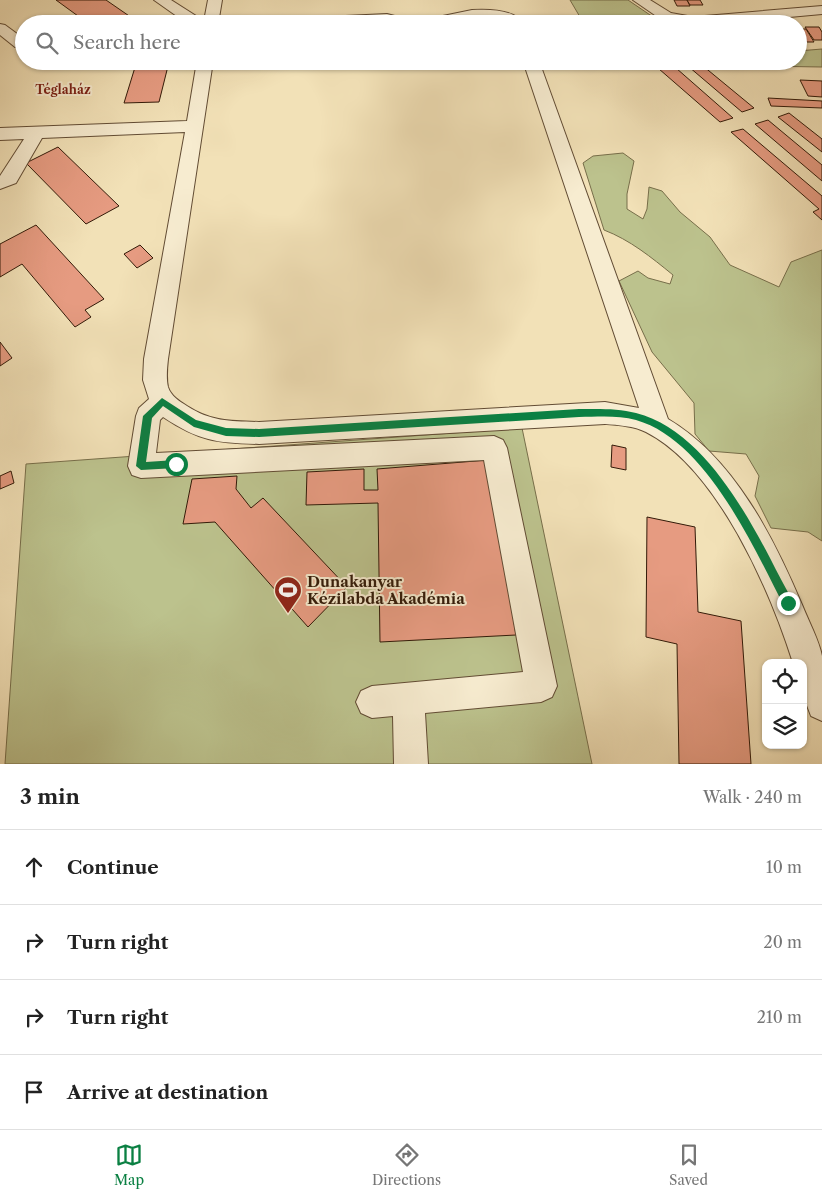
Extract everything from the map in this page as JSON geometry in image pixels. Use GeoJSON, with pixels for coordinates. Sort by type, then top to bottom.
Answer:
{"type":"FeatureCollection","features":[{"type":"Feature","properties":{"kind":"street"},"geometry":{"type":"LineString","coordinates":[[161,0],[185,15]]}},
{"type":"Feature","properties":{"kind":"street"},"geometry":{"type":"LineString","coordinates":[[212,15],[215,0]]}},
{"type":"Feature","properties":{"kind":"street"},"geometry":{"type":"LineString","coordinates":[[386,0],[387,15]]}},
{"type":"Feature","properties":{"kind":"street"},"geometry":{"type":"LineString","coordinates":[[640,0],[664,15]]}},
{"type":"Feature","properties":{"kind":"street"},"geometry":{"type":"LineString","coordinates":[[763,15],[822,10]]}},
{"type":"Feature","properties":{"kind":"street"},"geometry":{"type":"LineString","coordinates":[[466,15],[501,15]]}},
{"type":"Feature","properties":{"kind":"street"},"geometry":{"type":"LineString","coordinates":[[0,28],[15,39]]}},
{"type":"Feature","properties":{"kind":"street"},"geometry":{"type":"LineString","coordinates":[[0,45],[15,44]]}},
{"type":"Feature","properties":{"kind":"street"},"geometry":{"type":"LineString","coordinates":[[204,70],[156,359],[155,380],[162,401],[194,424],[226,432],[259,433],[587,413],[636,416],[658,426],[677,439],[699,459],[722,487],[749,528],[788,603],[808,656],[822,705]]}},
{"type":"Feature","properties":{"kind":"street"},"geometry":{"type":"LineString","coordinates":[[534,70],[658,426]]}},
{"type":"Feature","properties":{"kind":"street"},"geometry":{"type":"LineString","coordinates":[[0,134],[195,126]]}},
{"type":"Feature","properties":{"kind":"street"},"geometry":{"type":"LineString","coordinates":[[0,183],[9,179],[36,133]]}},
{"type":"Feature","properties":{"kind":"street"},"geometry":{"type":"LineString","coordinates":[[162,401],[148,416],[141,466],[494,448],[541,686],[372,702]]}},
{"type":"Feature","properties":{"kind":"street"},"geometry":{"type":"LineString","coordinates":[[408,699],[411,764]]}},
{"type":"Feature","properties":{"kind":"green space"},"geometry":{"type":"Polygon","coordinates":[[[570,0],[628,0],[650,15],[579,15],[570,0]]]}},
{"type":"Feature","properties":{"kind":"green space"},"geometry":{"type":"Polygon","coordinates":[[[822,49],[822,67],[807,67],[807,50],[822,49]]]}},
{"type":"Feature","properties":{"kind":"green space"},"geometry":{"type":"Polygon","coordinates":[[[623,153],[634,161],[627,194],[627,209],[643,219],[647,209],[649,187],[662,191],[680,212],[710,237],[730,265],[779,287],[791,262],[822,250],[822,541],[808,532],[771,528],[755,496],[759,476],[746,454],[709,451],[695,434],[694,403],[652,352],[619,281],[638,271],[648,278],[670,284],[673,275],[648,255],[604,230],[583,163],[593,156],[623,153]]]}},
{"type":"Feature","properties":{"kind":"green space","name":"Dunakanyar Kézilabda Akadémia"},"geometry":{"type":"Polygon","coordinates":[[[522,428],[592,764],[5,764],[26,464],[522,428]]]}},
{"type":"Feature","properties":{"kind":"building"},"geometry":{"type":"Polygon","coordinates":[[[56,0],[106,0],[128,15],[77,15],[56,0]]]}},
{"type":"Feature","properties":{"kind":"building"},"geometry":{"type":"Polygon","coordinates":[[[674,0],[687,0],[690,6],[677,6],[674,0]]]}},
{"type":"Feature","properties":{"kind":"building"},"geometry":{"type":"Polygon","coordinates":[[[687,0],[700,0],[703,5],[690,5],[687,0]]]}},
{"type":"Feature","properties":{"kind":"building"},"geometry":{"type":"Polygon","coordinates":[[[807,27],[819,27],[822,32],[822,40],[814,40],[807,27]]]}},
{"type":"Feature","properties":{"kind":"building"},"geometry":{"type":"Polygon","coordinates":[[[807,31],[814,42],[807,42],[807,31]]]}},
{"type":"Feature","properties":{"kind":"building"},"geometry":{"type":"Polygon","coordinates":[[[134,70],[167,70],[159,102],[124,103],[134,70]]]}},
{"type":"Feature","properties":{"kind":"building"},"geometry":{"type":"Polygon","coordinates":[[[660,70],[678,70],[733,118],[720,122],[660,70]]]}},
{"type":"Feature","properties":{"kind":"building"},"geometry":{"type":"Polygon","coordinates":[[[693,70],[708,70],[754,108],[742,112],[693,70]]]}},
{"type":"Feature","properties":{"kind":"building"},"geometry":{"type":"Polygon","coordinates":[[[800,80],[822,81],[822,97],[808,96],[800,80]]]}},
{"type":"Feature","properties":{"kind":"building"},"geometry":{"type":"Polygon","coordinates":[[[768,98],[822,101],[822,108],[771,106],[768,98]]]}},
{"type":"Feature","properties":{"kind":"building"},"geometry":{"type":"Polygon","coordinates":[[[789,113],[822,139],[822,152],[778,117],[789,113]]]}},
{"type":"Feature","properties":{"kind":"building"},"geometry":{"type":"Polygon","coordinates":[[[768,120],[822,165],[822,181],[755,124],[768,120]]]}},
{"type":"Feature","properties":{"kind":"building"},"geometry":{"type":"Polygon","coordinates":[[[743,129],[822,196],[822,220],[813,212],[819,209],[731,132],[743,129]]]}},
{"type":"Feature","properties":{"kind":"building"},"geometry":{"type":"Polygon","coordinates":[[[58,147],[119,206],[86,224],[26,163],[58,147]]]}},
{"type":"Feature","properties":{"kind":"building"},"geometry":{"type":"Polygon","coordinates":[[[36,225],[104,299],[85,310],[91,317],[75,327],[22,264],[0,277],[0,244],[36,225]]]}},
{"type":"Feature","properties":{"kind":"building"},"geometry":{"type":"Polygon","coordinates":[[[140,245],[153,258],[137,268],[124,254],[140,245]]]}},
{"type":"Feature","properties":{"kind":"building"},"geometry":{"type":"Polygon","coordinates":[[[0,342],[12,358],[0,366],[0,342]]]}},
{"type":"Feature","properties":{"kind":"building"},"geometry":{"type":"Polygon","coordinates":[[[612,445],[626,448],[626,470],[611,467],[612,445]]]}},
{"type":"Feature","properties":{"kind":"building"},"geometry":{"type":"Polygon","coordinates":[[[488,460],[516,635],[380,642],[378,503],[306,505],[307,472],[364,469],[364,490],[378,490],[377,469],[488,460]]]}},
{"type":"Feature","properties":{"kind":"building"},"geometry":{"type":"Polygon","coordinates":[[[11,471],[14,483],[0,489],[0,476],[11,471]]]}},
{"type":"Feature","properties":{"kind":"building"},"geometry":{"type":"Polygon","coordinates":[[[237,476],[236,489],[251,508],[263,498],[347,587],[308,627],[215,522],[183,524],[192,479],[237,476]]]}},
{"type":"Feature","properties":{"kind":"building"},"geometry":{"type":"Polygon","coordinates":[[[647,517],[695,527],[698,612],[741,621],[751,764],[679,764],[677,644],[646,637],[647,517]]]}},
{"type":"Feature","properties":{"kind":"place","name":"Dunakanyar Kézilabda Akadémia"},"geometry":{"type":"Point","coordinates":[288,614]}},
{"type":"Feature","properties":{"kind":"district","name":"Téglaház"},"geometry":{"type":"Point","coordinates":[63,89]}},
{"type":"Feature","properties":{"kind":"route"},"geometry":{"type":"LineString","coordinates":[[176,464],[141,466],[148,416],[162,401],[194,424],[226,432],[259,433],[579,413],[636,416],[658,426],[677,439],[699,459],[722,487],[758,543],[788,603]]}}]}
